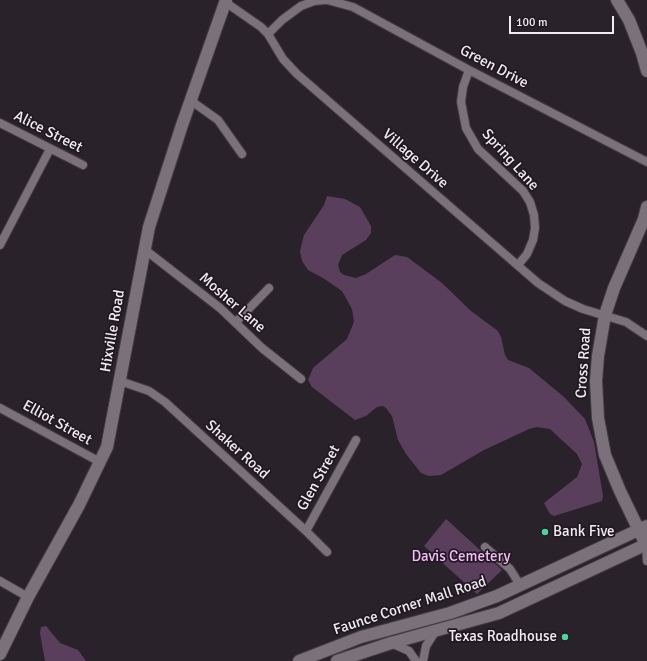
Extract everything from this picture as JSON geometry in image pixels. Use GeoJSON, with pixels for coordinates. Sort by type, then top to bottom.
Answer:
{"type":"FeatureCollection","features":[{"type":"Feature","properties":{"kind":"street","name":"Green Drive"},"geometry":{"type":"LineString","coordinates":[[268,34],[286,17],[301,6],[314,1],[326,0],[353,7],[469,70],[647,162]]}},
{"type":"Feature","properties":{"kind":"street"},"geometry":{"type":"LineString","coordinates":[[617,0],[629,20],[642,53],[647,71]]}},
{"type":"Feature","properties":{"kind":"street","name":"Village Drive"},"geometry":{"type":"LineString","coordinates":[[225,1],[268,34],[283,59],[297,74],[538,284],[556,296],[583,309],[626,322],[647,336]]}},
{"type":"Feature","properties":{"kind":"street","name":"Hixville Road"},"geometry":{"type":"LineString","coordinates":[[0,654],[28,597],[53,555],[100,462],[109,438],[144,249],[153,212],[225,1]]}},
{"type":"Feature","properties":{"kind":"street","name":"Spring Lane"},"geometry":{"type":"LineString","coordinates":[[469,70],[463,87],[461,102],[466,128],[478,149],[523,191],[530,202],[534,215],[535,228],[533,240],[527,254],[518,265]]}},
{"type":"Feature","properties":{"kind":"street"},"geometry":{"type":"LineString","coordinates":[[190,100],[218,120],[242,154]]}},
{"type":"Feature","properties":{"kind":"street","name":"Alice Street"},"geometry":{"type":"LineString","coordinates":[[0,123],[83,165]]}},
{"type":"Feature","properties":{"kind":"street"},"geometry":{"type":"LineString","coordinates":[[0,245],[3,231],[50,149]]}},
{"type":"Feature","properties":{"kind":"street","name":"Cross Road"},"geometry":{"type":"LineString","coordinates":[[647,207],[644,219],[614,288],[605,315],[597,368],[598,418],[609,465],[643,528],[647,545]]}},
{"type":"Feature","properties":{"kind":"street","name":"Mosher Lane"},"geometry":{"type":"LineString","coordinates":[[144,249],[236,322],[262,348],[301,379]]}},
{"type":"Feature","properties":{"kind":"street"},"geometry":{"type":"LineString","coordinates":[[236,322],[269,288]]}},
{"type":"Feature","properties":{"kind":"street","name":"Shaker Road"},"geometry":{"type":"LineString","coordinates":[[120,381],[149,391],[166,402],[306,530],[327,552]]}},
{"type":"Feature","properties":{"kind":"street","name":"Elliot Street"},"geometry":{"type":"LineString","coordinates":[[0,408],[100,462]]}},
{"type":"Feature","properties":{"kind":"street","name":"Glen Street"},"geometry":{"type":"LineString","coordinates":[[306,530],[356,440]]}},
{"type":"Feature","properties":{"kind":"street","name":"Faunce Corner Mall Road"},"geometry":{"type":"LineString","coordinates":[[299,661],[361,637],[450,612],[520,585],[643,528]]}},
{"type":"Feature","properties":{"kind":"street"},"geometry":{"type":"LineString","coordinates":[[647,545],[647,561]]}},
{"type":"Feature","properties":{"kind":"street","name":"Faunce Corner Mall Road"},"geometry":{"type":"LineString","coordinates":[[337,661],[391,643],[499,613],[647,545]]}},
{"type":"Feature","properties":{"kind":"street"},"geometry":{"type":"LineString","coordinates":[[485,547],[510,569],[520,585]]}},
{"type":"Feature","properties":{"kind":"street"},"geometry":{"type":"LineString","coordinates":[[0,581],[28,597]]}},
{"type":"Feature","properties":{"kind":"street"},"geometry":{"type":"LineString","coordinates":[[423,661],[426,646],[435,632]]}},
{"type":"Feature","properties":{"kind":"street"},"geometry":{"type":"LineString","coordinates":[[391,643],[409,651],[416,661]]}},
{"type":"Feature","properties":{"kind":"green space"},"geometry":{"type":"Polygon","coordinates":[[[327,196],[345,199],[360,207],[371,226],[371,233],[366,240],[342,255],[338,265],[340,272],[344,275],[356,278],[366,274],[395,255],[407,257],[442,283],[471,311],[498,331],[505,355],[508,360],[529,368],[564,397],[585,419],[594,442],[603,496],[602,501],[554,516],[550,514],[544,503],[577,477],[582,464],[577,454],[550,429],[537,427],[529,429],[484,450],[441,475],[429,476],[421,473],[406,454],[398,440],[392,416],[386,408],[383,406],[377,407],[366,416],[355,420],[312,387],[308,380],[313,368],[347,339],[354,322],[352,309],[342,291],[308,270],[302,261],[300,251],[304,235],[324,205],[327,196]]]}},
{"type":"Feature","properties":{"kind":"green space","name":"Davis Cemetery"},"geometry":{"type":"Polygon","coordinates":[[[446,519],[502,570],[477,594],[424,546],[446,519]]]}},
{"type":"Feature","properties":{"kind":"green space"},"geometry":{"type":"Polygon","coordinates":[[[46,626],[60,643],[78,650],[86,661],[45,661],[40,633],[41,627],[46,626]]]}},
{"type":"Feature","properties":{"kind":"place","name":"Bank Five"},"geometry":{"type":"Point","coordinates":[545,532]}},
{"type":"Feature","properties":{"kind":"place","name":"Texas Roadhouse"},"geometry":{"type":"Point","coordinates":[565,637]}}]}
